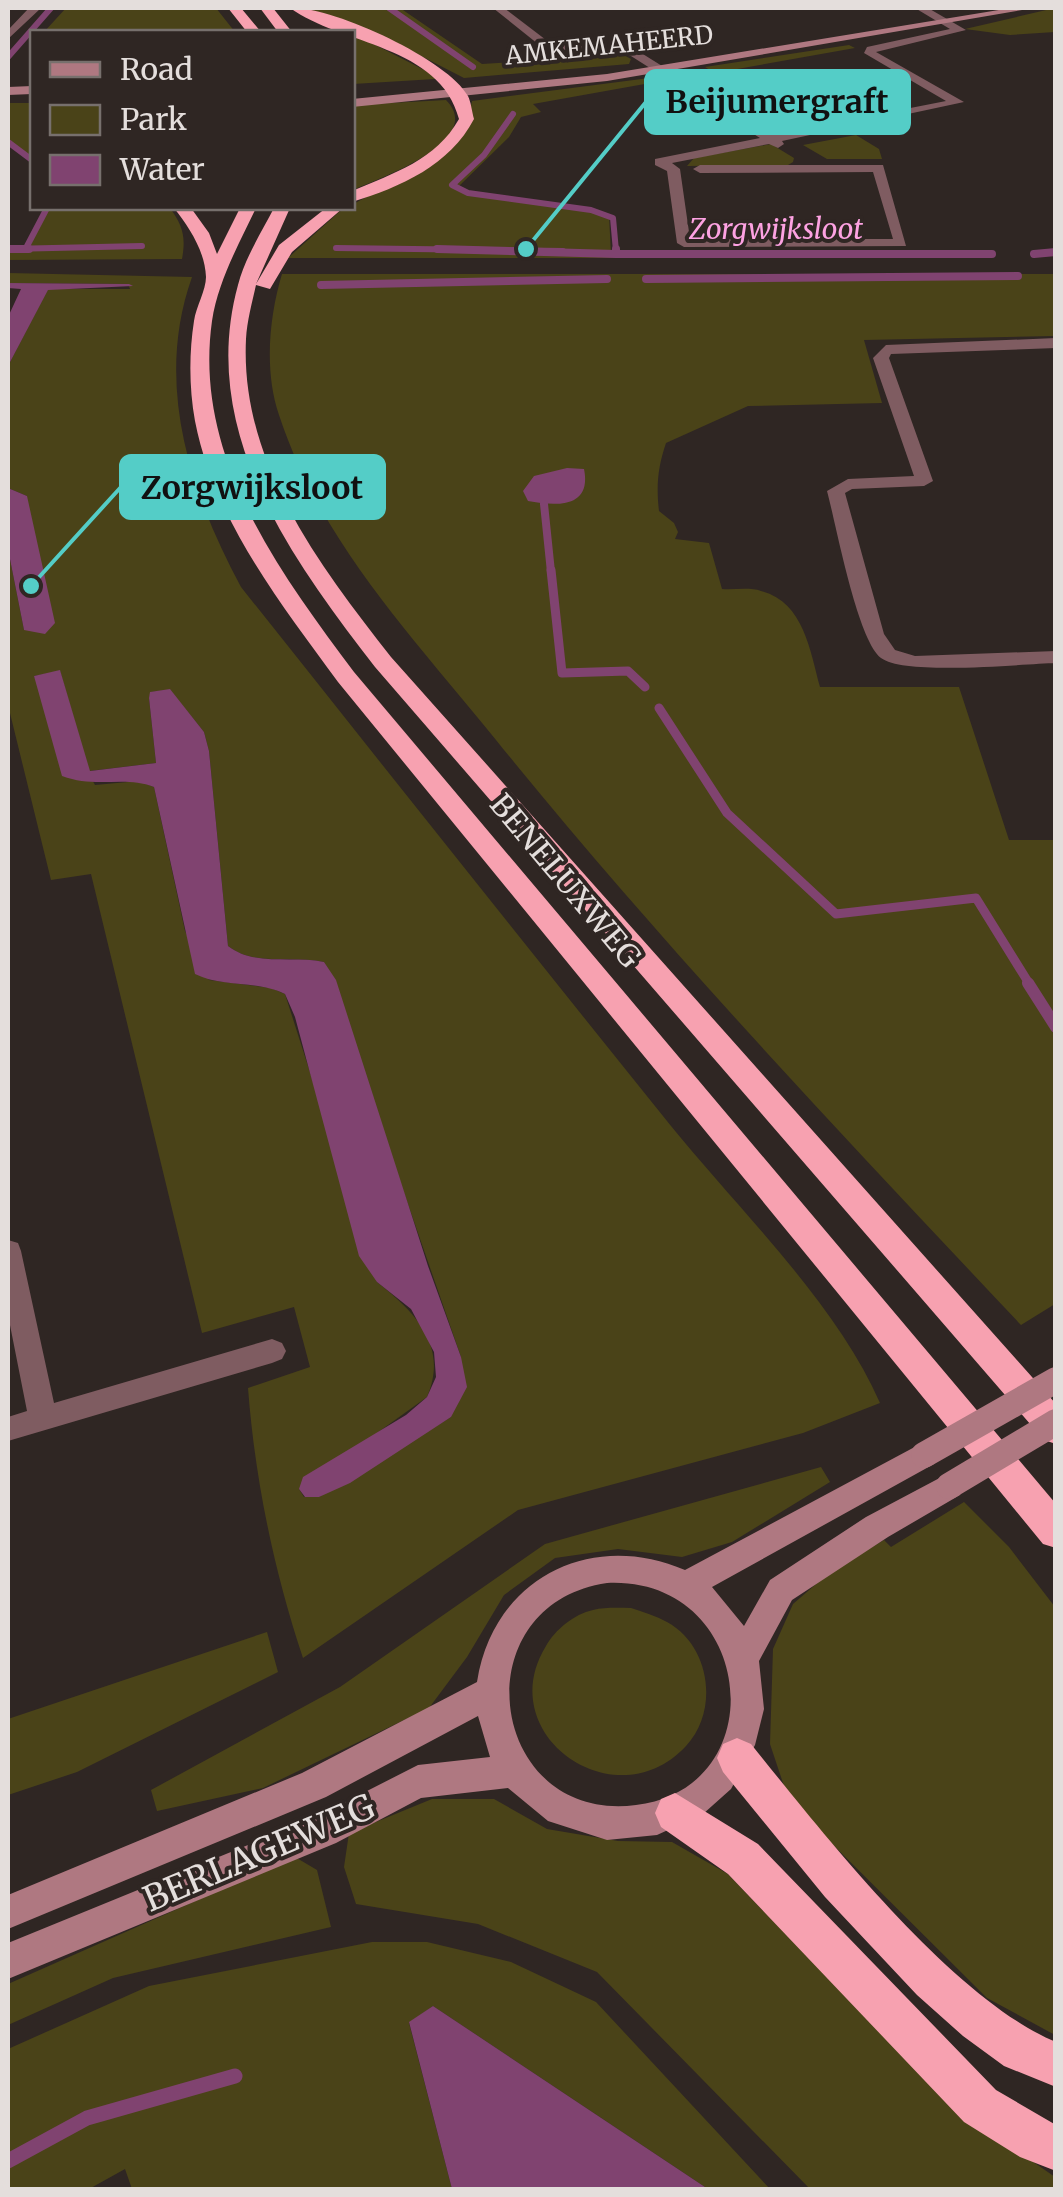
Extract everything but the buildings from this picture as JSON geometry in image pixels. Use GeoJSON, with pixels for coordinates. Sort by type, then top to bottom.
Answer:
{"type":"FeatureCollection","features":[{"type":"Feature","properties":{"kind":"highway"},"geometry":{"type":"LineString","coordinates":[[234,8],[252,30]]}},
{"type":"Feature","properties":{"kind":"highway"},"geometry":{"type":"LineString","coordinates":[[266,8],[284,30]]}},
{"type":"Feature","properties":{"kind":"highway"},"geometry":{"type":"LineString","coordinates":[[297,8],[351,30]]}},
{"type":"Feature","properties":{"kind":"highway"},"geometry":{"type":"LineString","coordinates":[[355,32],[443,75],[457,90],[464,128],[437,155],[355,196]]}},
{"type":"Feature","properties":{"kind":"highway"},"geometry":{"type":"LineString","coordinates":[[184,210],[206,239],[216,282]]}},
{"type":"Feature","properties":{"kind":"highway","name":"BENELUXWEG"},"geometry":{"type":"LineString","coordinates":[[247,210],[203,321],[201,404],[215,457],[250,543],[346,677],[1054,1532]]}},
{"type":"Feature","properties":{"kind":"highway","name":"BENELUXWEG"},"geometry":{"type":"LineString","coordinates":[[281,210],[247,285],[239,326],[239,377],[255,459],[287,531],[326,591],[382,662],[1056,1426]]}},
{"type":"Feature","properties":{"kind":"highway"},"geometry":{"type":"LineString","coordinates":[[239,326],[285,250],[333,210]]}},
{"type":"Feature","properties":{"kind":"highway"},"geometry":{"type":"LineString","coordinates":[[738,1758],[802,1842],[970,2016],[1041,2062],[1056,2064]]}},
{"type":"Feature","properties":{"kind":"highway"},"geometry":{"type":"LineString","coordinates":[[675,1813],[743,1859],[980,2106],[1036,2141],[1056,2148]]}},
{"type":"Feature","properties":{"kind":"street"},"geometry":{"type":"LineString","coordinates":[[10,31],[35,8]]}},
{"type":"Feature","properties":{"kind":"street"},"geometry":{"type":"LineString","coordinates":[[498,8],[548,46],[624,50],[806,160],[807,168]]}},
{"type":"Feature","properties":{"kind":"street"},"geometry":{"type":"LineString","coordinates":[[700,169],[878,168],[901,243],[684,243],[673,169],[660,162],[958,102],[870,53],[871,49],[960,30],[921,8]]}},
{"type":"Feature","properties":{"kind":"street","name":"AMKEMAHEERD"},"geometry":{"type":"LineString","coordinates":[[457,90],[658,68],[1028,8]]}},
{"type":"Feature","properties":{"kind":"street"},"geometry":{"type":"LineString","coordinates":[[355,88],[457,90]]}},
{"type":"Feature","properties":{"kind":"street"},"geometry":{"type":"LineString","coordinates":[[355,103],[457,90]]}},
{"type":"Feature","properties":{"kind":"street"},"geometry":{"type":"LineString","coordinates":[[1056,343],[886,350],[882,358],[924,482],[848,484],[836,491],[874,634],[888,654],[914,662],[1056,657]]}},
{"type":"Feature","properties":{"kind":"street"},"geometry":{"type":"LineString","coordinates":[[8,1250],[43,1419]]}},
{"type":"Feature","properties":{"kind":"street"},"geometry":{"type":"LineString","coordinates":[[8,1429],[272,1351]]}},
{"type":"Feature","properties":{"kind":"street"},"geometry":{"type":"LineString","coordinates":[[683,1587],[1056,1380]]}},
{"type":"Feature","properties":{"kind":"street"},"geometry":{"type":"LineString","coordinates":[[744,1658],[780,1590],[877,1526],[1056,1426]]}},
{"type":"Feature","properties":{"kind":"street"},"geometry":{"type":"LineString","coordinates":[[618,1570],[652,1575],[683,1587],[720,1617],[744,1658],[752,1708],[738,1758],[711,1790],[675,1813],[632,1823],[588,1818],[548,1800],[517,1770],[496,1733],[489,1692],[494,1659],[506,1629],[528,1604],[554,1585],[585,1573],[618,1570]]}},
{"type":"Feature","properties":{"kind":"street","name":"BERLAGEWEG"},"geometry":{"type":"LineString","coordinates":[[8,1912],[314,1785],[489,1692]]}},
{"type":"Feature","properties":{"kind":"street","name":"BERLAGEWEG"},"geometry":{"type":"LineString","coordinates":[[8,1961],[324,1830],[418,1782],[517,1770]]}},
{"type":"Feature","properties":{"kind":"green space"},"geometry":{"type":"Polygon","coordinates":[[[66,8],[216,8],[233,30],[46,30],[66,8]]]}},
{"type":"Feature","properties":{"kind":"green space"},"geometry":{"type":"Polygon","coordinates":[[[306,8],[400,8],[482,64],[543,60],[559,51],[622,54],[631,59],[629,64],[464,78],[392,41],[306,8]]]}},
{"type":"Feature","properties":{"kind":"green space"},"geometry":{"type":"Polygon","coordinates":[[[1055,8],[1055,32],[1010,35],[965,29],[1055,8]]]}},
{"type":"Feature","properties":{"kind":"green space"},"geometry":{"type":"Polygon","coordinates":[[[355,35],[434,75],[435,79],[355,84],[355,35]]]}},
{"type":"Feature","properties":{"kind":"green space"},"geometry":{"type":"Polygon","coordinates":[[[849,45],[855,48],[715,73],[705,67],[849,45]]]}},
{"type":"Feature","properties":{"kind":"green space"},"geometry":{"type":"Polygon","coordinates":[[[657,77],[667,80],[533,104],[541,112],[521,117],[509,137],[456,189],[604,212],[609,215],[611,254],[683,258],[288,258],[339,212],[355,210],[355,203],[417,169],[466,131],[472,101],[657,77]]]}},
{"type":"Feature","properties":{"kind":"green space"},"geometry":{"type":"Polygon","coordinates":[[[446,100],[455,115],[452,130],[441,144],[404,168],[355,189],[355,105],[446,100]]]}},
{"type":"Feature","properties":{"kind":"green space"},"geometry":{"type":"Polygon","coordinates":[[[8,103],[30,103],[30,159],[8,144],[8,103]]]}},
{"type":"Feature","properties":{"kind":"green space"},"geometry":{"type":"Polygon","coordinates":[[[856,135],[879,149],[882,159],[827,159],[803,145],[856,135]]]}},
{"type":"Feature","properties":{"kind":"green space"},"geometry":{"type":"Polygon","coordinates":[[[771,144],[794,158],[793,162],[687,166],[694,158],[771,144]]]}},
{"type":"Feature","properties":{"kind":"green space"},"geometry":{"type":"Polygon","coordinates":[[[46,210],[171,210],[184,244],[182,259],[8,260],[8,252],[28,251],[46,210]]]}},
{"type":"Feature","properties":{"kind":"green space"},"geometry":{"type":"Polygon","coordinates":[[[8,273],[192,277],[176,357],[183,436],[206,514],[241,587],[671,1126],[813,1294],[862,1366],[880,1403],[803,1433],[518,1510],[303,1658],[267,1525],[248,1388],[310,1367],[294,1307],[202,1333],[91,874],[51,880],[8,705],[8,549],[24,630],[27,496],[8,488],[8,366],[48,289],[130,289],[128,284],[8,283],[8,273]],[[60,671],[34,676],[95,785],[139,781],[154,787],[185,931],[209,980],[271,988],[285,994],[377,1282],[415,1318],[431,1346],[433,1379],[427,1397],[299,1489],[304,1497],[319,1497],[451,1417],[461,1357],[324,962],[250,956],[228,946],[204,732],[170,690],[151,692],[156,763],[89,771],[60,671]]]}},
{"type":"Feature","properties":{"kind":"green space"},"geometry":{"type":"Polygon","coordinates":[[[282,274],[1055,274],[1055,336],[864,340],[882,403],[748,406],[666,443],[658,493],[659,511],[674,523],[678,532],[675,539],[709,543],[722,589],[757,590],[787,606],[803,630],[820,687],[959,687],[1009,840],[1055,840],[1055,1304],[1021,1325],[687,964],[558,816],[372,587],[319,505],[297,462],[274,398],[270,344],[282,274]]]}},
{"type":"Feature","properties":{"kind":"green space"},"geometry":{"type":"Polygon","coordinates":[[[821,1467],[830,1482],[732,1542],[682,1557],[618,1549],[555,1558],[504,1595],[467,1657],[429,1708],[263,1788],[157,1811],[151,1790],[340,1687],[545,1544],[821,1467]]]}},
{"type":"Feature","properties":{"kind":"green space"},"geometry":{"type":"Polygon","coordinates":[[[964,1502],[1009,1547],[1055,1607],[1055,2035],[987,1998],[789,1801],[770,1744],[773,1649],[793,1604],[830,1572],[884,1540],[891,1547],[964,1502]]]}},
{"type":"Feature","properties":{"kind":"green space"},"geometry":{"type":"Polygon","coordinates":[[[631,1608],[663,1620],[682,1633],[701,1663],[706,1698],[696,1732],[686,1746],[658,1767],[627,1775],[596,1771],[569,1758],[548,1737],[535,1710],[533,1679],[546,1646],[566,1624],[593,1610],[631,1608]]]}},
{"type":"Feature","properties":{"kind":"green space"},"geometry":{"type":"Polygon","coordinates":[[[267,1632],[278,1672],[77,1772],[8,1795],[8,1719],[267,1632]]]}},
{"type":"Feature","properties":{"kind":"green space"},"geometry":{"type":"Polygon","coordinates":[[[432,1799],[494,1799],[547,1829],[618,1841],[672,1842],[728,1874],[945,2101],[1055,2177],[1055,2189],[810,2189],[597,1972],[478,1924],[356,1904],[344,1867],[349,1833],[432,1799]]]}},
{"type":"Feature","properties":{"kind":"green space"},"geometry":{"type":"Polygon","coordinates":[[[295,1857],[317,1870],[331,1927],[113,1978],[8,2025],[8,1984],[295,1857]]]}},
{"type":"Feature","properties":{"kind":"green space"},"geometry":{"type":"Polygon","coordinates":[[[372,1942],[427,1942],[511,1962],[596,2002],[770,2189],[708,2189],[433,2006],[409,2023],[452,2189],[132,2189],[125,2169],[89,2189],[8,2189],[8,2049],[149,1986],[372,1942]]]}},
{"type":"Feature","properties":{"kind":"water"},"geometry":{"type":"Polygon","coordinates":[[[8,283],[133,286],[48,290],[8,366],[8,317],[21,289],[8,288],[8,283]]]}},
{"type":"Feature","properties":{"kind":"water"},"geometry":{"type":"Polygon","coordinates":[[[567,468],[584,469],[585,482],[577,498],[560,504],[528,501],[523,491],[534,476],[567,468]]]}},
{"type":"Feature","properties":{"kind":"water"},"geometry":{"type":"Polygon","coordinates":[[[8,488],[27,496],[55,623],[45,634],[24,630],[8,549],[8,488]]]}},
{"type":"Feature","properties":{"kind":"water"},"geometry":{"type":"Polygon","coordinates":[[[60,670],[90,771],[156,763],[150,692],[170,689],[204,732],[228,946],[262,958],[324,962],[336,980],[461,1357],[467,1387],[451,1417],[350,1483],[319,1497],[305,1497],[299,1489],[303,1477],[406,1415],[427,1397],[436,1377],[434,1352],[411,1309],[377,1282],[359,1256],[295,1017],[285,994],[195,974],[154,787],[62,776],[34,676],[60,670]]]}},
{"type":"Feature","properties":{"kind":"water"},"geometry":{"type":"Polygon","coordinates":[[[433,2006],[708,2189],[452,2189],[409,2022],[433,2006]]]}},
{"type":"Feature","properties":{"kind":"waterway"},"geometry":{"type":"LineString","coordinates":[[32,30],[51,8]]}},
{"type":"Feature","properties":{"kind":"waterway","name":"Zorgwijksloot"},"geometry":{"type":"LineString","coordinates":[[389,8],[473,67]]}},
{"type":"Feature","properties":{"kind":"waterway"},"geometry":{"type":"LineString","coordinates":[[8,57],[30,32]]}},
{"type":"Feature","properties":{"kind":"waterway","name":"Zorgwijksloot"},"geometry":{"type":"LineString","coordinates":[[513,114],[484,155],[452,185],[468,193],[591,210],[613,218],[616,251]]}},
{"type":"Feature","properties":{"kind":"waterway"},"geometry":{"type":"LineString","coordinates":[[8,142],[30,158]]}},
{"type":"Feature","properties":{"kind":"waterway"},"geometry":{"type":"LineString","coordinates":[[26,248],[46,210]]}},
{"type":"Feature","properties":{"kind":"waterway"},"geometry":{"type":"LineString","coordinates":[[29,249],[8,249],[142,246]]}},
{"type":"Feature","properties":{"kind":"waterway"},"geometry":{"type":"LineString","coordinates":[[336,248],[460,250]]}},
{"type":"Feature","properties":{"kind":"waterway"},"geometry":{"type":"LineString","coordinates":[[437,249],[460,250]]}},
{"type":"Feature","properties":{"kind":"waterway"},"geometry":{"type":"LineString","coordinates":[[460,250],[563,251]]}},
{"type":"Feature","properties":{"kind":"waterway"},"geometry":{"type":"LineString","coordinates":[[460,250],[616,254]]}},
{"type":"Feature","properties":{"kind":"waterway"},"geometry":{"type":"LineString","coordinates":[[1034,254],[1056,252]]}},
{"type":"Feature","properties":{"kind":"waterway","name":"Zorgwijksloot"},"geometry":{"type":"LineString","coordinates":[[616,254],[992,254]]}},
{"type":"Feature","properties":{"kind":"waterway","name":"Zorgwijksloot"},"geometry":{"type":"LineString","coordinates":[[646,279],[1018,276]]}},
{"type":"Feature","properties":{"kind":"waterway","name":"Zorgwijksloot"},"geometry":{"type":"LineString","coordinates":[[321,285],[607,279]]}},
{"type":"Feature","properties":{"kind":"waterway"},"geometry":{"type":"LineString","coordinates":[[544,504],[551,572]]}},
{"type":"Feature","properties":{"kind":"waterway"},"geometry":{"type":"LineString","coordinates":[[551,570],[562,673],[628,671],[645,687]]}},
{"type":"Feature","properties":{"kind":"waterway"},"geometry":{"type":"LineString","coordinates":[[659,708],[727,813],[836,914],[976,898],[1030,985]]}},
{"type":"Feature","properties":{"kind":"waterway"},"geometry":{"type":"LineString","coordinates":[[1028,983],[1056,1027]]}},
{"type":"Feature","properties":{"kind":"waterway"},"geometry":{"type":"LineString","coordinates":[[8,2161],[87,2118],[235,2076]]}},
{"type":"Feature","properties":{"kind":"place","name":"Beijumergraft"},"geometry":{"type":"Point","coordinates":[526,249]}},
{"type":"Feature","properties":{"kind":"place","name":"Zorgwijksloot"},"geometry":{"type":"Point","coordinates":[31,586]}}]}
